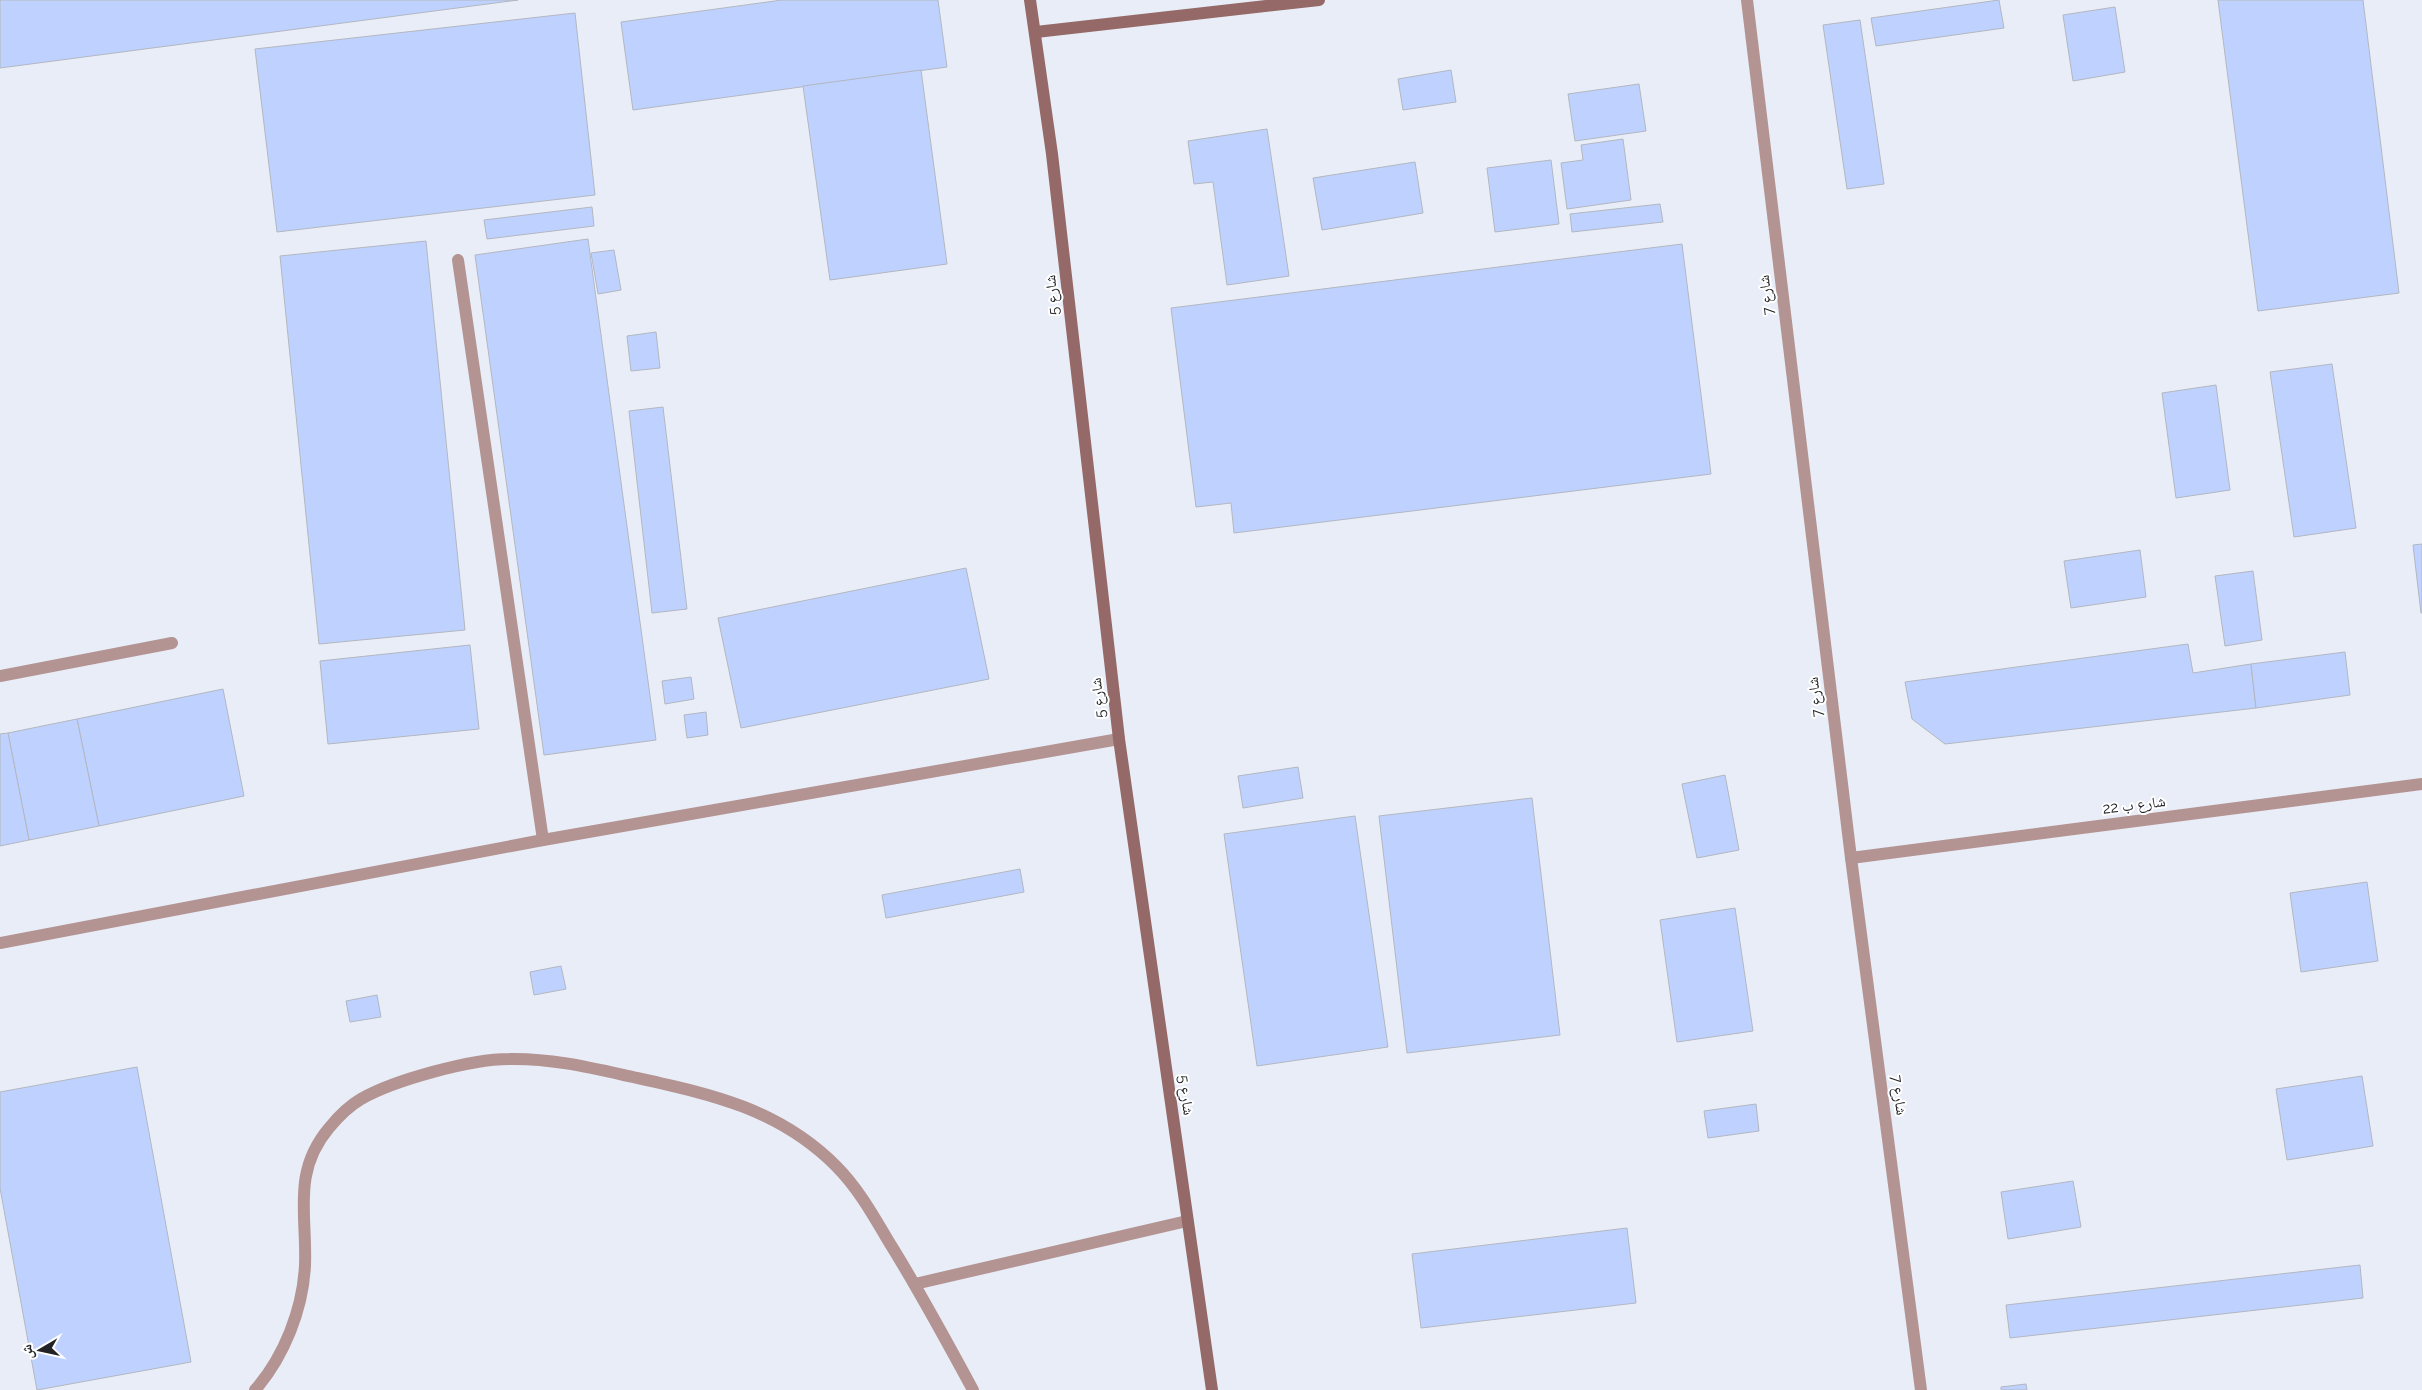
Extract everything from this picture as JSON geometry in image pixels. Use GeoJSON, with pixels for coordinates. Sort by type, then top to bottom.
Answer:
{"type":"FeatureCollection","features":[{"type":"Feature","properties":{"kind":"street","name":"شارع 5"},"geometry":{"type":"LineString","coordinates":[[1030,0],[1036,32],[1119,739],[1212,1390]]}},
{"type":"Feature","properties":{"kind":"street"},"geometry":{"type":"LineString","coordinates":[[1036,32],[1319,0]]}},
{"type":"Feature","properties":{"kind":"lane","name":"شارع 7"},"geometry":{"type":"LineString","coordinates":[[1747,0],[1851,858],[1921,1390]]}},
{"type":"Feature","properties":{"kind":"lane"},"geometry":{"type":"LineString","coordinates":[[458,260],[543,840]]}},
{"type":"Feature","properties":{"kind":"lane"},"geometry":{"type":"LineString","coordinates":[[0,676],[172,643]]}},
{"type":"Feature","properties":{"kind":"lane"},"geometry":{"type":"LineString","coordinates":[[0,943],[543,840],[1119,739]]}},
{"type":"Feature","properties":{"kind":"lane","name":"شارع ب 22"},"geometry":{"type":"LineString","coordinates":[[1851,858],[2422,784]]}},
{"type":"Feature","properties":{"kind":"lane"},"geometry":{"type":"LineString","coordinates":[[255,1390],[277,1359],[290,1332],[300,1299],[305,1266],[302,1205],[305,1178],[314,1153],[327,1130],[342,1114],[360,1100],[380,1089],[474,1061],[508,1058],[576,1064],[708,1094],[745,1106],[781,1123],[810,1142],[836,1166],[859,1192],[915,1284],[973,1390]]}},
{"type":"Feature","properties":{"kind":"lane"},"geometry":{"type":"LineString","coordinates":[[915,1284],[1187,1221]]}},
{"type":"Feature","properties":{"kind":"building"},"geometry":{"type":"Polygon","coordinates":[[[0,0],[518,0],[0,68],[0,0]]]}},
{"type":"Feature","properties":{"kind":"building"},"geometry":{"type":"Polygon","coordinates":[[[782,0],[938,0],[947,67],[633,110],[621,22],[782,0]]]}},
{"type":"Feature","properties":{"kind":"building"},"geometry":{"type":"Polygon","coordinates":[[[1999,0],[2004,28],[1876,46],[1871,18],[1999,0]]]}},
{"type":"Feature","properties":{"kind":"building"},"geometry":{"type":"Polygon","coordinates":[[[2218,0],[2363,0],[2399,293],[2258,311],[2218,0]]]}},
{"type":"Feature","properties":{"kind":"building"},"geometry":{"type":"Polygon","coordinates":[[[2115,7],[2125,72],[2073,81],[2063,15],[2115,7]]]}},
{"type":"Feature","properties":{"kind":"building"},"geometry":{"type":"Polygon","coordinates":[[[575,13],[595,195],[277,232],[255,49],[575,13]]]}},
{"type":"Feature","properties":{"kind":"building"},"geometry":{"type":"Polygon","coordinates":[[[1860,20],[1884,184],[1847,189],[1823,25],[1860,20]]]}},
{"type":"Feature","properties":{"kind":"building"},"geometry":{"type":"Polygon","coordinates":[[[921,70],[947,264],[830,280],[803,86],[921,70]]]}},
{"type":"Feature","properties":{"kind":"building"},"geometry":{"type":"Polygon","coordinates":[[[1451,70],[1456,102],[1403,110],[1398,79],[1451,70]]]}},
{"type":"Feature","properties":{"kind":"building"},"geometry":{"type":"Polygon","coordinates":[[[1639,84],[1646,131],[1575,141],[1568,94],[1639,84]]]}},
{"type":"Feature","properties":{"kind":"building"},"geometry":{"type":"Polygon","coordinates":[[[1267,129],[1289,276],[1227,285],[1213,182],[1194,184],[1188,141],[1267,129]]]}},
{"type":"Feature","properties":{"kind":"building"},"geometry":{"type":"Polygon","coordinates":[[[1623,139],[1631,200],[1567,209],[1561,163],[1583,160],[1581,145],[1623,139]]]}},
{"type":"Feature","properties":{"kind":"building"},"geometry":{"type":"Polygon","coordinates":[[[1551,160],[1559,224],[1495,232],[1487,168],[1551,160]]]}},
{"type":"Feature","properties":{"kind":"building"},"geometry":{"type":"Polygon","coordinates":[[[1415,162],[1423,213],[1322,230],[1313,178],[1415,162]]]}},
{"type":"Feature","properties":{"kind":"building"},"geometry":{"type":"Polygon","coordinates":[[[1660,204],[1663,222],[1572,232],[1570,214],[1660,204]]]}},
{"type":"Feature","properties":{"kind":"building"},"geometry":{"type":"Polygon","coordinates":[[[592,207],[594,226],[487,239],[484,220],[592,207]]]}},
{"type":"Feature","properties":{"kind":"building"},"geometry":{"type":"Polygon","coordinates":[[[588,239],[656,740],[544,755],[475,255],[588,239]]]}},
{"type":"Feature","properties":{"kind":"building"},"geometry":{"type":"Polygon","coordinates":[[[426,241],[465,630],[319,644],[280,256],[426,241]]]}},
{"type":"Feature","properties":{"kind":"building"},"geometry":{"type":"Polygon","coordinates":[[[1682,244],[1711,474],[1234,533],[1231,503],[1196,507],[1171,308],[1682,244]]]}},
{"type":"Feature","properties":{"kind":"building"},"geometry":{"type":"Polygon","coordinates":[[[614,250],[621,290],[598,294],[591,253],[614,250]]]}},
{"type":"Feature","properties":{"kind":"building"},"geometry":{"type":"Polygon","coordinates":[[[656,332],[660,368],[631,371],[627,336],[656,332]]]}},
{"type":"Feature","properties":{"kind":"building"},"geometry":{"type":"Polygon","coordinates":[[[2332,364],[2356,528],[2294,537],[2270,372],[2332,364]]]}},
{"type":"Feature","properties":{"kind":"building"},"geometry":{"type":"Polygon","coordinates":[[[2216,385],[2230,490],[2176,498],[2162,393],[2216,385]]]}},
{"type":"Feature","properties":{"kind":"building"},"geometry":{"type":"Polygon","coordinates":[[[663,407],[687,609],[652,613],[629,411],[663,407]]]}},
{"type":"Feature","properties":{"kind":"building"},"geometry":{"type":"Polygon","coordinates":[[[2422,544],[2422,613],[2421,613],[2413,545],[2422,544]]]}},
{"type":"Feature","properties":{"kind":"building"},"geometry":{"type":"Polygon","coordinates":[[[2140,550],[2146,597],[2071,608],[2064,561],[2140,550]]]}},
{"type":"Feature","properties":{"kind":"building"},"geometry":{"type":"Polygon","coordinates":[[[966,568],[989,679],[741,728],[718,618],[966,568]]]}},
{"type":"Feature","properties":{"kind":"building"},"geometry":{"type":"Polygon","coordinates":[[[2253,571],[2262,640],[2225,646],[2215,576],[2253,571]]]}},
{"type":"Feature","properties":{"kind":"building"},"geometry":{"type":"Polygon","coordinates":[[[2188,644],[2193,673],[2251,664],[2256,708],[1945,744],[1912,719],[1905,682],[2188,644]]]}},
{"type":"Feature","properties":{"kind":"building"},"geometry":{"type":"Polygon","coordinates":[[[470,645],[479,729],[328,744],[320,661],[470,645]]]}},
{"type":"Feature","properties":{"kind":"building"},"geometry":{"type":"Polygon","coordinates":[[[2345,652],[2350,695],[2256,708],[2251,664],[2345,652]]]}},
{"type":"Feature","properties":{"kind":"building"},"geometry":{"type":"Polygon","coordinates":[[[691,677],[694,699],[665,704],[662,681],[691,677]]]}},
{"type":"Feature","properties":{"kind":"building"},"geometry":{"type":"Polygon","coordinates":[[[223,689],[244,796],[99,826],[77,719],[223,689]]]}},
{"type":"Feature","properties":{"kind":"building"},"geometry":{"type":"Polygon","coordinates":[[[706,712],[708,735],[687,738],[684,715],[706,712]]]}},
{"type":"Feature","properties":{"kind":"building"},"geometry":{"type":"Polygon","coordinates":[[[77,719],[99,826],[29,840],[8,733],[77,719]]]}},
{"type":"Feature","properties":{"kind":"building"},"geometry":{"type":"Polygon","coordinates":[[[8,733],[29,840],[0,846],[0,734],[8,733]]]}},
{"type":"Feature","properties":{"kind":"building"},"geometry":{"type":"Polygon","coordinates":[[[1298,767],[1303,798],[1243,808],[1238,776],[1298,767]]]}},
{"type":"Feature","properties":{"kind":"building"},"geometry":{"type":"Polygon","coordinates":[[[1725,775],[1739,850],[1697,858],[1682,784],[1725,775]]]}},
{"type":"Feature","properties":{"kind":"building"},"geometry":{"type":"Polygon","coordinates":[[[1532,798],[1560,1035],[1407,1053],[1379,816],[1532,798]]]}},
{"type":"Feature","properties":{"kind":"building"},"geometry":{"type":"Polygon","coordinates":[[[1355,816],[1388,1047],[1257,1066],[1224,834],[1355,816]]]}},
{"type":"Feature","properties":{"kind":"building"},"geometry":{"type":"Polygon","coordinates":[[[1020,869],[1024,892],[886,918],[882,895],[1020,869]]]}},
{"type":"Feature","properties":{"kind":"building"},"geometry":{"type":"Polygon","coordinates":[[[2367,882],[2378,961],[2301,972],[2290,893],[2367,882]]]}},
{"type":"Feature","properties":{"kind":"building"},"geometry":{"type":"Polygon","coordinates":[[[1735,908],[1753,1031],[1677,1042],[1660,920],[1735,908]]]}},
{"type":"Feature","properties":{"kind":"building"},"geometry":{"type":"Polygon","coordinates":[[[561,966],[566,989],[534,995],[530,972],[561,966]]]}},
{"type":"Feature","properties":{"kind":"building"},"geometry":{"type":"Polygon","coordinates":[[[377,995],[381,1017],[350,1022],[346,1001],[377,995]]]}},
{"type":"Feature","properties":{"kind":"building"},"geometry":{"type":"Polygon","coordinates":[[[137,1067],[191,1362],[37,1390],[0,1188],[0,1092],[137,1067]]]}},
{"type":"Feature","properties":{"kind":"building"},"geometry":{"type":"Polygon","coordinates":[[[2362,1076],[2373,1146],[2287,1160],[2276,1089],[2362,1076]]]}},
{"type":"Feature","properties":{"kind":"building"},"geometry":{"type":"Polygon","coordinates":[[[1756,1104],[1759,1131],[1708,1138],[1704,1111],[1756,1104]]]}},
{"type":"Feature","properties":{"kind":"building"},"geometry":{"type":"Polygon","coordinates":[[[2073,1181],[2081,1227],[2008,1239],[2001,1192],[2073,1181]]]}},
{"type":"Feature","properties":{"kind":"building"},"geometry":{"type":"Polygon","coordinates":[[[1627,1228],[1636,1303],[1421,1328],[1412,1254],[1627,1228]]]}},
{"type":"Feature","properties":{"kind":"building"},"geometry":{"type":"Polygon","coordinates":[[[2360,1265],[2363,1298],[2010,1338],[2006,1305],[2360,1265]]]}},
{"type":"Feature","properties":{"kind":"building"},"geometry":{"type":"Polygon","coordinates":[[[2026,1384],[2027,1390],[2001,1390],[2001,1387],[2026,1384]]]}}]}
